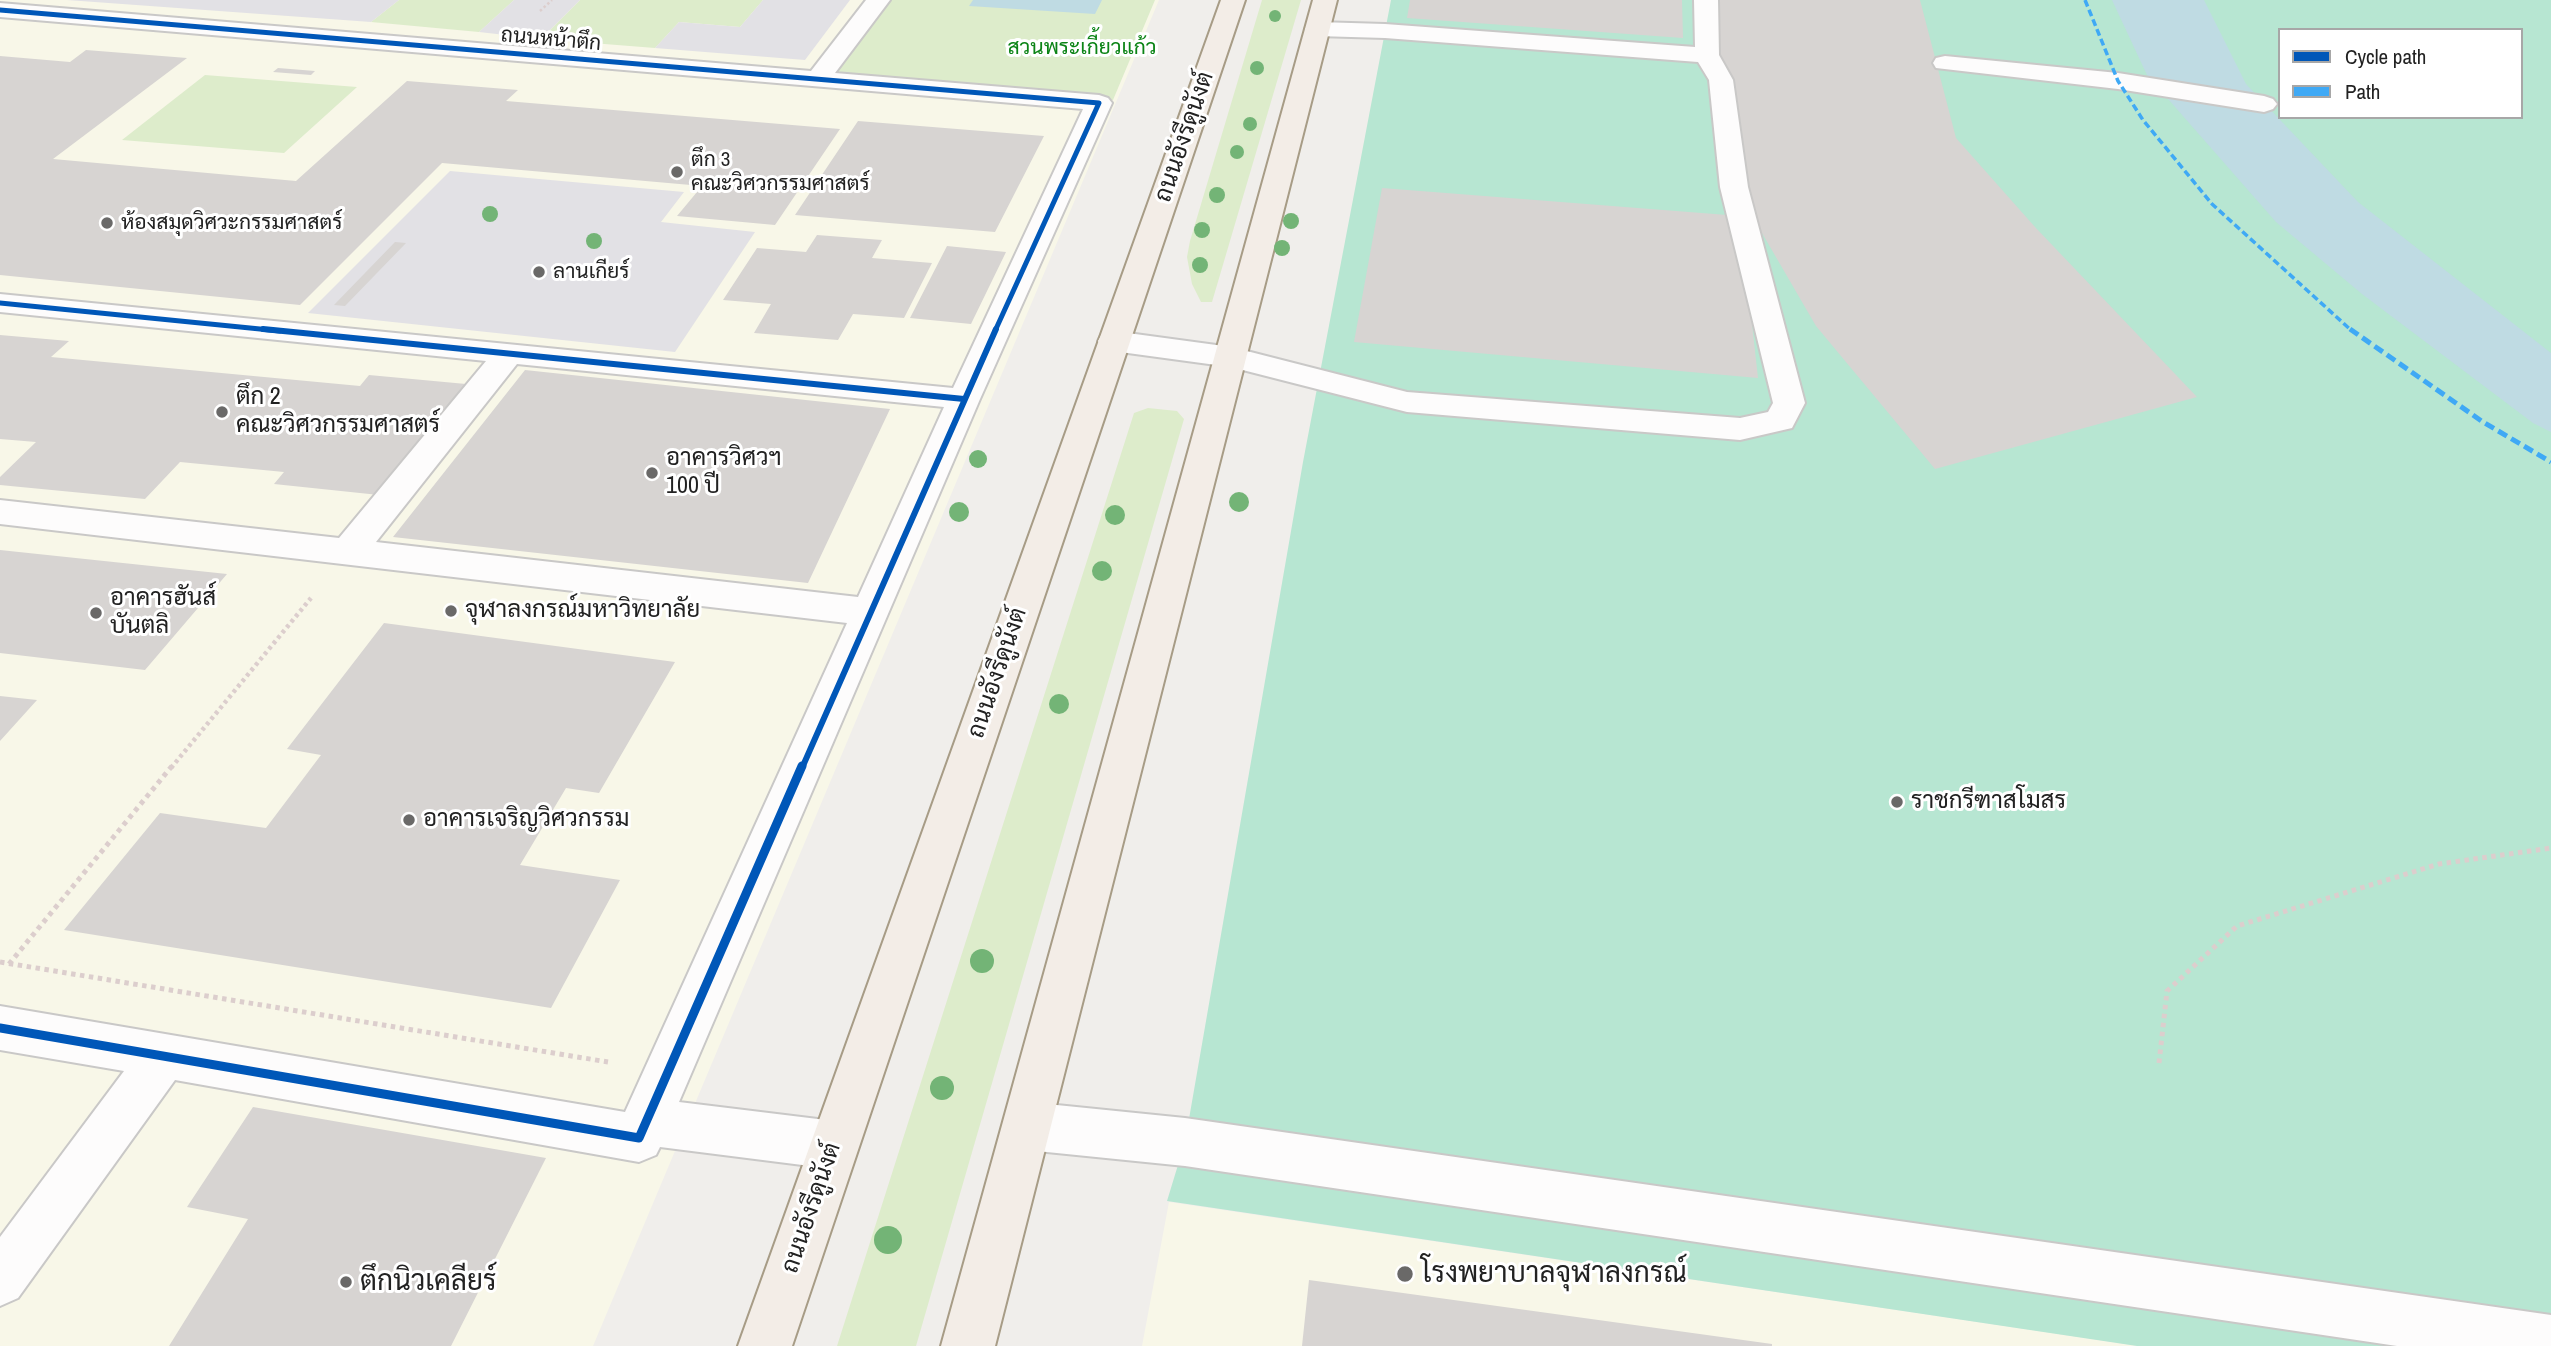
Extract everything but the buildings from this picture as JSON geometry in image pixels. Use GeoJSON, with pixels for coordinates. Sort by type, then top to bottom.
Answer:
{"type":"FeatureCollection","features":[{"type":"Feature","properties":{"kind":"main road","name":"ถนนอังรีดูนังต์"},"geometry":{"type":"LineString","coordinates":[[765,1346],[1233,0]]}},
{"type":"Feature","properties":{"kind":"main road"},"geometry":{"type":"LineString","coordinates":[[968,1346],[1321,14]]}},
{"type":"Feature","properties":{"kind":"street"},"geometry":{"type":"LineString","coordinates":[[818,79],[878,0]]}},
{"type":"Feature","properties":{"kind":"street"},"geometry":{"type":"LineString","coordinates":[[1113,341],[1231,357],[1407,402],[1740,429],[1780,420],[1789,403],[1734,187],[1721,80],[1707,55],[1706,0]]}},
{"type":"Feature","properties":{"kind":"street","name":"ถนนหน้าตึก"},"geometry":{"type":"LineString","coordinates":[[0,10],[1099,103],[964,399]]}},
{"type":"Feature","properties":{"kind":"street"},"geometry":{"type":"LineString","coordinates":[[1321,14],[1385,31],[1707,55]]}},
{"type":"Feature","properties":{"kind":"street"},"geometry":{"type":"LineString","coordinates":[[1944,63],[2143,84],[2264,104]]}},
{"type":"Feature","properties":{"kind":"street"},"geometry":{"type":"LineString","coordinates":[[0,303],[964,399],[639,1138],[165,1055],[1,1030]]}},
{"type":"Feature","properties":{"kind":"street"},"geometry":{"type":"LineString","coordinates":[[349,551],[509,354]]}},
{"type":"Feature","properties":{"kind":"street"},"geometry":{"type":"LineString","coordinates":[[0,512],[870,611]]}},
{"type":"Feature","properties":{"kind":"street"},"geometry":{"type":"LineString","coordinates":[[0,1280],[165,1055]]}},
{"type":"Feature","properties":{"kind":"street"},"geometry":{"type":"LineString","coordinates":[[645,1121],[834,1145]]}},
{"type":"Feature","properties":{"kind":"street"},"geometry":{"type":"LineString","coordinates":[[1027,1126],[1185,1142],[2480,1339],[2551,1342]]}},
{"type":"Feature","properties":{"kind":"path"},"geometry":{"type":"LineString","coordinates":[[1,1030],[9,963],[349,551]]}},
{"type":"Feature","properties":{"kind":"path"},"geometry":{"type":"LineString","coordinates":[[2159,1063],[2167,991],[2237,926],[2439,864],[2551,848]]}},
{"type":"Feature","properties":{"kind":"path"},"geometry":{"type":"LineString","coordinates":[[0,962],[668,1072]]}},
{"type":"Feature","properties":{"kind":"shaded area","name":"จุฬาลงกรณ์มหาวิทยาลัย"},"geometry":{"type":"Polygon","coordinates":[[[0,0],[1159,0],[593,1346],[0,1346],[0,0]]]}},
{"type":"Feature","properties":{"kind":"shaded area"},"geometry":{"type":"Polygon","coordinates":[[[67,0],[399,0],[371,22],[67,0]]]}},
{"type":"Feature","properties":{"kind":"shaded area"},"geometry":{"type":"Polygon","coordinates":[[[514,0],[580,0],[541,39],[479,32],[514,0]]]}},
{"type":"Feature","properties":{"kind":"shaded area"},"geometry":{"type":"Polygon","coordinates":[[[763,0],[850,0],[805,60],[655,48],[679,22],[740,27],[763,0]]]}},
{"type":"Feature","properties":{"kind":"shaded area","name":"ลานเกียร์"},"geometry":{"type":"Polygon","coordinates":[[[450,171],[684,192],[661,222],[755,232],[675,352],[308,313],[450,171]]]}},
{"type":"Feature","properties":{"kind":"shaded area","name":"โรงพยาบาลจุฬาลงกรณ์"},"geometry":{"type":"Polygon","coordinates":[[[1169,1202],[2139,1346],[1142,1346],[1169,1202]]]}},
{"type":"Feature","properties":{"kind":"green space"},"geometry":{"type":"Polygon","coordinates":[[[399,0],[514,0],[479,32],[371,22],[399,0]]]}},
{"type":"Feature","properties":{"kind":"green space"},"geometry":{"type":"Polygon","coordinates":[[[580,0],[763,0],[740,27],[679,22],[655,48],[541,39],[580,0]]]}},
{"type":"Feature","properties":{"kind":"green space","name":"สวนพระเกี้ยวแก้ว"},"geometry":{"type":"Polygon","coordinates":[[[884,0],[1155,0],[1113,100],[828,74],[884,0]]]}},
{"type":"Feature","properties":{"kind":"green space"},"geometry":{"type":"Polygon","coordinates":[[[1262,0],[1301,0],[1212,302],[1201,302],[1192,284],[1187,257],[1190,241],[1262,0]]]}},
{"type":"Feature","properties":{"kind":"green space","name":"ราชกรีฑาสโมสร"},"geometry":{"type":"Polygon","coordinates":[[[1391,0],[2551,0],[2551,1346],[2137,1346],[1167,1201],[1185,1142],[1303,462],[1391,0]]]}},
{"type":"Feature","properties":{"kind":"green space"},"geometry":{"type":"Polygon","coordinates":[[[205,75],[357,87],[284,153],[122,140],[205,75]]]}},
{"type":"Feature","properties":{"kind":"green space"},"geometry":{"type":"Polygon","coordinates":[[[1148,408],[1177,411],[1184,419],[916,1346],[837,1346],[1134,413],[1148,408]]]}},
{"type":"Feature","properties":{"kind":"water"},"geometry":{"type":"Polygon","coordinates":[[[973,0],[1102,0],[1095,14],[969,6],[973,0]]]}},
{"type":"Feature","properties":{"kind":"water"},"geometry":{"type":"Polygon","coordinates":[[[2112,0],[2204,0],[2246,84],[2358,202],[2551,353],[2551,432],[2533,423],[2362,294],[2276,222],[2147,75],[2112,0]]]}},
{"type":"Feature","properties":{"kind":"marked path"},"geometry":{"type":"LineString","coordinates":[[2085,0],[2118,81],[2143,120],[2212,204],[2354,333],[2483,422],[2551,462]]}},
{"type":"Feature","properties":{"kind":"cycle path"},"geometry":{"type":"LineString","coordinates":[[0,10],[1099,103],[964,399],[639,1138],[0,1028]]}},
{"type":"Feature","properties":{"kind":"cycle path"},"geometry":{"type":"LineString","coordinates":[[0,303],[964,399]]}},
{"type":"Feature","properties":{"kind":"place","name":"ตึก 3 คณะวิศวกรรมศาสตร์"},"geometry":{"type":"Point","coordinates":[677,172]}},
{"type":"Feature","properties":{"kind":"place","name":"ห้องสมุดวิศวะกรรมศาสตร์"},"geometry":{"type":"Point","coordinates":[107,223]}},
{"type":"Feature","properties":{"kind":"place","name":"ลานเกียร์"},"geometry":{"type":"Point","coordinates":[539,272]}},
{"type":"Feature","properties":{"kind":"place","name":"ตึก 2 คณะวิศวกรรมศาสตร์"},"geometry":{"type":"Point","coordinates":[222,412]}},
{"type":"Feature","properties":{"kind":"place","name":"อาคารวิศวฯ 100 ปี"},"geometry":{"type":"Point","coordinates":[652,473]}},
{"type":"Feature","properties":{"kind":"place","name":"จุฬาลงกรณ์มหาวิทยาลัย"},"geometry":{"type":"Point","coordinates":[451,611]}},
{"type":"Feature","properties":{"kind":"place","name":"อาคารฮันส์ บันตลิ"},"geometry":{"type":"Point","coordinates":[96,613]}},
{"type":"Feature","properties":{"kind":"place","name":"ราชกรีฑาสโมสร"},"geometry":{"type":"Point","coordinates":[1897,802]}},
{"type":"Feature","properties":{"kind":"place","name":"อาคารเจริญวิศวกรรม"},"geometry":{"type":"Point","coordinates":[409,820]}},
{"type":"Feature","properties":{"kind":"place","name":"โรงพยาบาลจุฬาลงกรณ์"},"geometry":{"type":"Point","coordinates":[1405,1274]}},
{"type":"Feature","properties":{"kind":"place","name":"ตึกนิวเคลียร์"},"geometry":{"type":"Point","coordinates":[346,1282]}}]}
